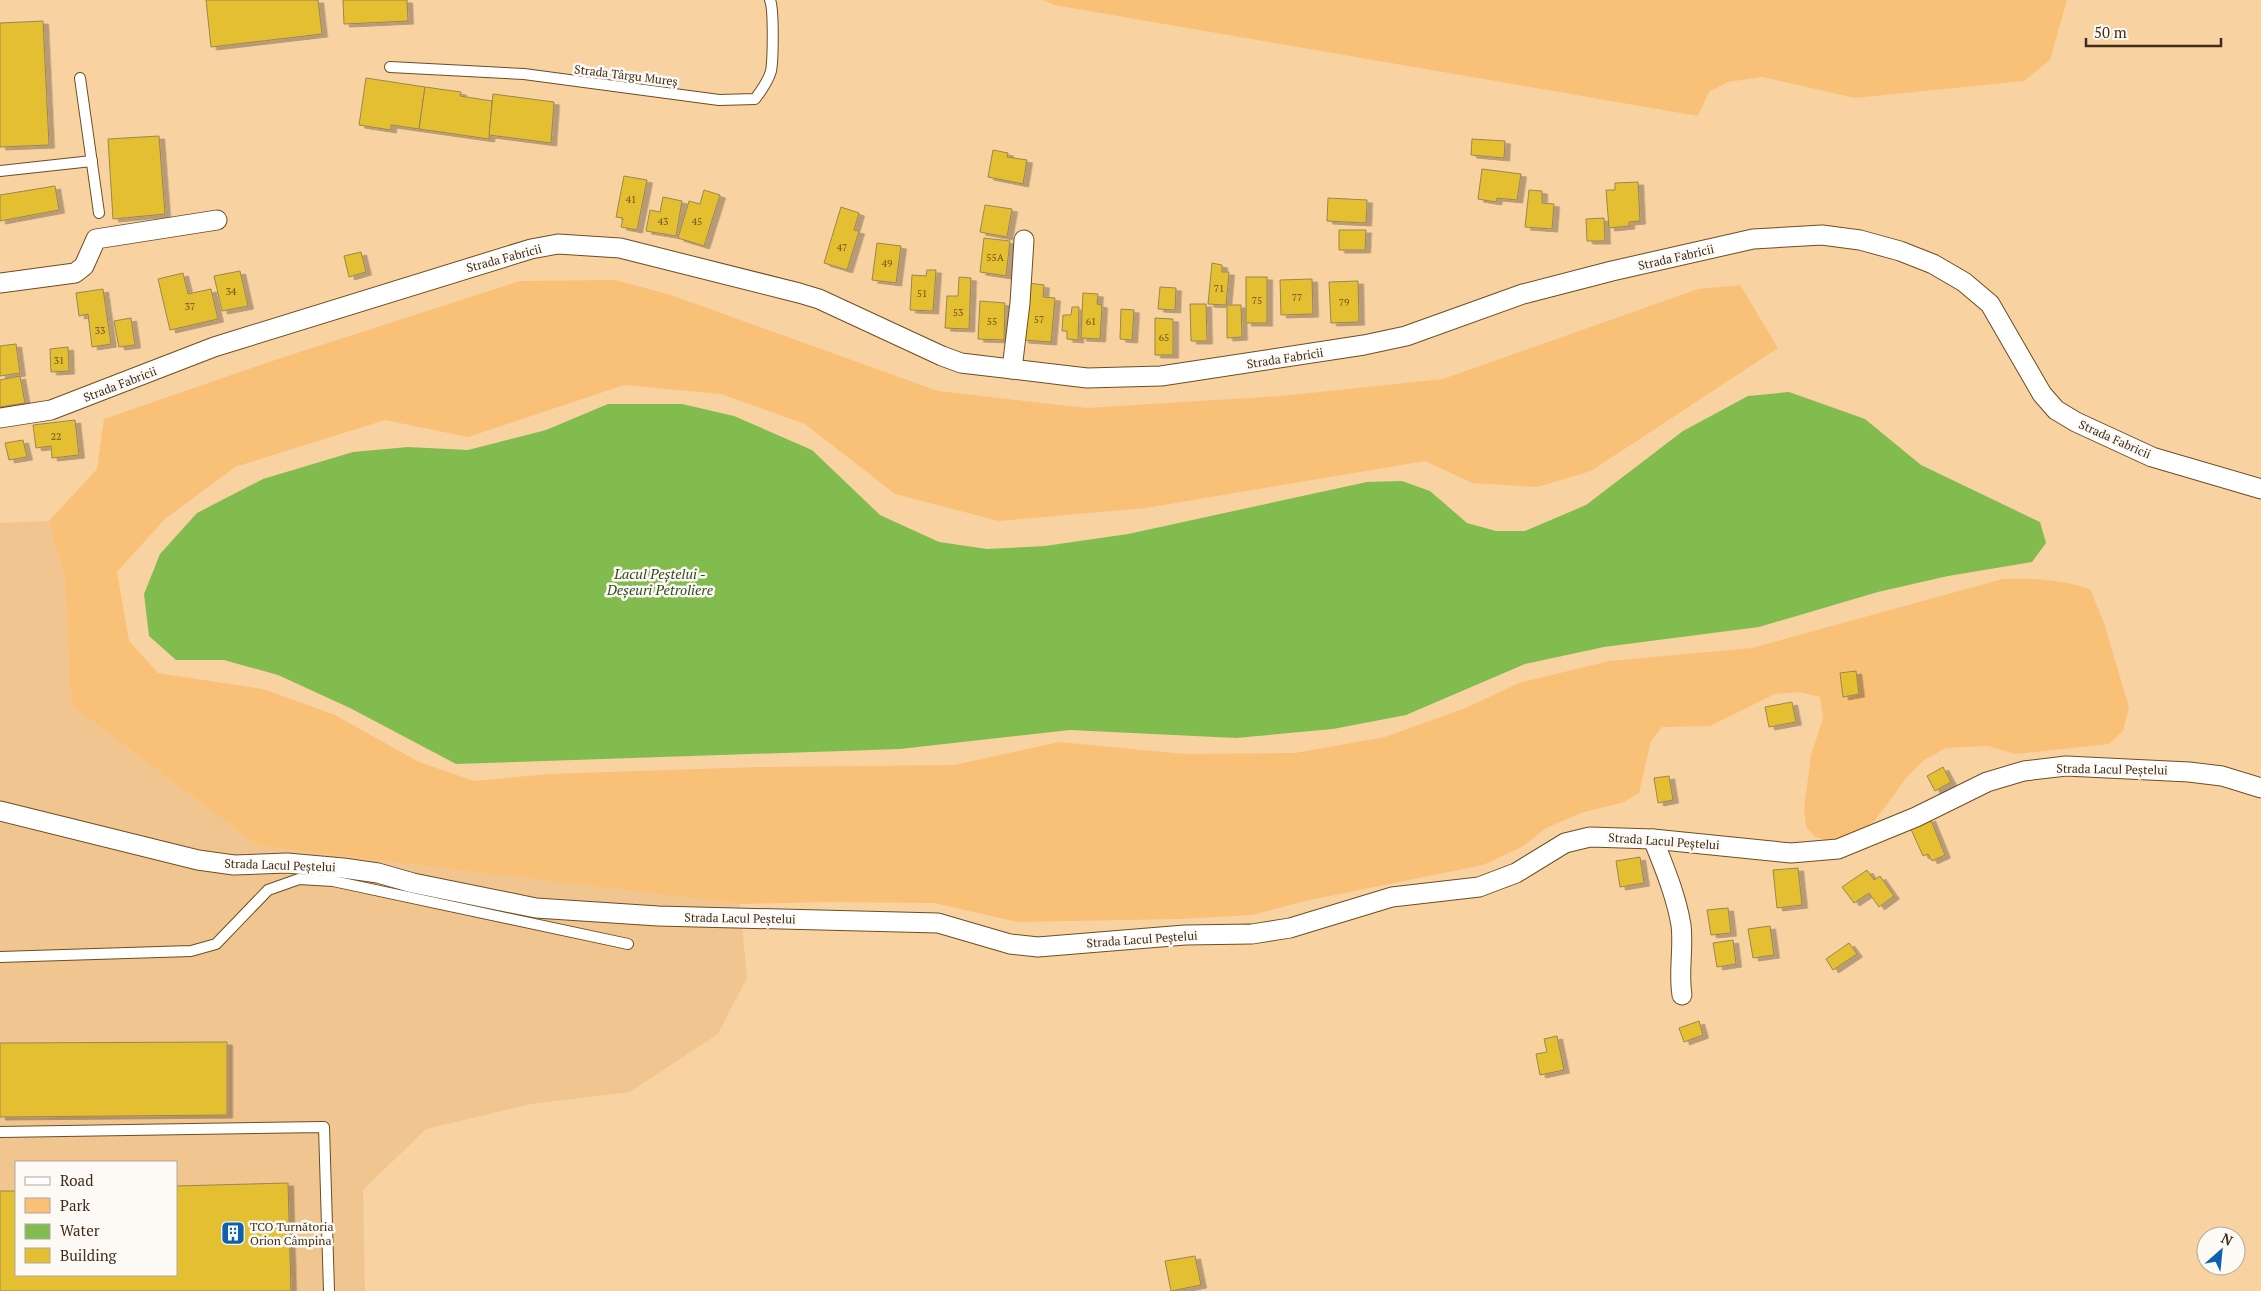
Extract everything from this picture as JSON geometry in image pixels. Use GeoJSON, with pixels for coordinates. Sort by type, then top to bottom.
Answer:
{"type":"FeatureCollection","features":[{"type":"Feature","properties":{"kind":"street"},"geometry":{"type":"LineString","coordinates":[[0,283],[76,273],[84,266],[96,239],[217,220]]}},
{"type":"Feature","properties":{"kind":"street","name":"Strada Fabricii"},"geometry":{"type":"LineString","coordinates":[[0,418],[51,410],[214,347],[513,254],[558,244],[620,248],[820,299],[961,363],[1086,378],[1161,376],[1322,352],[1406,336],[1523,294],[1612,271],[1753,239],[1822,236],[1860,240],[1900,251],[1933,264],[1964,282],[1990,304],[2042,394],[2056,410],[2076,422],[2152,457],[2261,489]]}},
{"type":"Feature","properties":{"kind":"street"},"geometry":{"type":"LineString","coordinates":[[1012,369],[1020,303],[1024,240]]}},
{"type":"Feature","properties":{"kind":"street","name":"Strada Lacul Peștelui"},"geometry":{"type":"LineString","coordinates":[[0,811],[123,843],[198,860],[234,866],[287,863],[343,868],[378,873],[413,883],[536,908],[658,916],[938,923],[1010,944],[1038,947],[1186,935],[1252,934],[1290,928],[1392,897],[1479,887],[1516,873],[1565,843],[1590,837],[1654,839],[1791,853],[1838,849],[1916,817],[1987,782],[2024,771],[2066,766],[2189,772],[2222,776],[2261,788]]}},
{"type":"Feature","properties":{"kind":"street"},"geometry":{"type":"LineString","coordinates":[[1654,839],[1673,890],[1681,926],[1679,962],[1682,995]]}},
{"type":"Feature","properties":{"kind":"lane","name":"Strada Târgu Mureș"},"geometry":{"type":"LineString","coordinates":[[390,67],[524,74],[719,100],[754,99],[762,90],[770,72],[772,51],[770,0]]}},
{"type":"Feature","properties":{"kind":"lane"},"geometry":{"type":"LineString","coordinates":[[80,78],[99,213]]}},
{"type":"Feature","properties":{"kind":"lane"},"geometry":{"type":"LineString","coordinates":[[0,171],[92,162]]}},
{"type":"Feature","properties":{"kind":"lane"},"geometry":{"type":"LineString","coordinates":[[0,957],[192,951],[216,944],[268,890],[299,880],[333,882],[628,944]]}},
{"type":"Feature","properties":{"kind":"lane"},"geometry":{"type":"LineString","coordinates":[[0,1132],[324,1127],[329,1291]]}},
{"type":"Feature","properties":{"kind":"shaded area"},"geometry":{"type":"Polygon","coordinates":[[[49,521],[65,579],[71,705],[258,846],[740,904],[747,978],[718,1034],[630,1092],[531,1104],[426,1129],[363,1190],[365,1291],[0,1291],[0,523],[49,521]]]}},
{"type":"Feature","properties":{"kind":"green space"},"geometry":{"type":"Polygon","coordinates":[[[1043,0],[2067,0],[2050,60],[2024,81],[1855,98],[1762,77],[1728,82],[1709,92],[1698,116],[1054,5],[1043,0]]]}},
{"type":"Feature","properties":{"kind":"green space"},"geometry":{"type":"Polygon","coordinates":[[[615,280],[671,295],[938,391],[1087,408],[1281,396],[1443,379],[1698,289],[1740,285],[1778,348],[1591,471],[1537,487],[1472,483],[1425,461],[1146,508],[999,521],[895,494],[805,424],[721,394],[624,385],[468,437],[385,420],[235,467],[165,519],[117,572],[129,641],[158,673],[263,689],[335,715],[419,762],[474,781],[549,774],[759,767],[955,765],[1059,742],[1185,754],[1295,753],[1385,737],[1468,707],[1519,683],[1609,661],[1752,648],[2003,579],[2036,579],[2068,583],[2090,589],[2104,623],[2129,707],[2123,731],[2109,744],[2015,754],[1988,746],[1946,748],[1924,760],[1907,777],[1870,827],[1835,842],[1815,837],[1806,827],[1804,809],[1811,755],[1823,718],[1820,697],[1800,692],[1775,694],[1710,726],[1662,727],[1651,741],[1639,793],[1624,802],[1584,812],[1546,828],[1522,847],[1483,865],[1305,901],[1252,915],[1178,919],[1018,922],[934,903],[827,902],[740,904],[258,846],[71,705],[65,579],[49,521],[97,469],[104,419],[278,359],[520,281],[615,280]]]}},
{"type":"Feature","properties":{"kind":"water","name":"Lacul Peștelui - Deșeuri Petroliere"},"geometry":{"type":"Polygon","coordinates":[[[1789,392],[1865,419],[1921,465],[2040,522],[2046,543],[2032,562],[1948,576],[1878,592],[1759,627],[1604,647],[1525,664],[1406,715],[1333,729],[1236,738],[1070,730],[900,749],[456,764],[350,708],[278,675],[224,660],[176,660],[149,636],[144,594],[160,554],[197,513],[263,479],[353,452],[408,447],[468,450],[546,430],[608,404],[682,404],[734,416],[812,450],[880,515],[939,542],[987,549],[1045,546],[1128,534],[1367,482],[1402,481],[1430,491],[1467,523],[1496,531],[1525,531],[1586,505],[1683,431],[1748,396],[1789,392]]]}},
{"type":"Feature","properties":{"kind":"building"},"geometry":{"type":"Polygon","coordinates":[[[206,0],[318,0],[322,34],[211,47],[206,0]]]}},
{"type":"Feature","properties":{"kind":"building"},"geometry":{"type":"Polygon","coordinates":[[[343,0],[407,0],[408,21],[344,24],[343,0]]]}},
{"type":"Feature","properties":{"kind":"building"},"geometry":{"type":"Polygon","coordinates":[[[43,21],[49,145],[0,147],[0,23],[43,21]]]}},
{"type":"Feature","properties":{"kind":"building"},"geometry":{"type":"Polygon","coordinates":[[[366,78],[425,87],[419,129],[391,125],[391,130],[359,125],[366,78]]]}},
{"type":"Feature","properties":{"kind":"building"},"geometry":{"type":"Polygon","coordinates":[[[425,87],[461,92],[460,96],[492,101],[489,139],[419,129],[425,87]]]}},
{"type":"Feature","properties":{"kind":"building"},"geometry":{"type":"Polygon","coordinates":[[[493,94],[554,102],[551,143],[489,135],[493,94]]]}},
{"type":"Feature","properties":{"kind":"building"},"geometry":{"type":"Polygon","coordinates":[[[159,136],[165,214],[113,219],[108,139],[159,136]]]}},
{"type":"Feature","properties":{"kind":"building"},"geometry":{"type":"Polygon","coordinates":[[[1472,139],[1505,141],[1504,158],[1471,155],[1472,139]]]}},
{"type":"Feature","properties":{"kind":"building"},"geometry":{"type":"Polygon","coordinates":[[[993,150],[1008,153],[1007,157],[1027,160],[1023,184],[988,177],[993,150]]]}},
{"type":"Feature","properties":{"kind":"building"},"geometry":{"type":"Polygon","coordinates":[[[1482,169],[1521,174],[1517,200],[1497,198],[1496,202],[1478,199],[1482,169]]]}},
{"type":"Feature","properties":{"kind":"building"},"geometry":{"type":"Polygon","coordinates":[[[624,176],[647,180],[637,230],[621,227],[623,218],[616,217],[624,176]]]}},
{"type":"Feature","properties":{"kind":"building"},"geometry":{"type":"Polygon","coordinates":[[[1638,182],[1640,221],[1629,222],[1629,226],[1609,228],[1606,190],[1615,190],[1615,183],[1638,182]]]}},
{"type":"Feature","properties":{"kind":"building"},"geometry":{"type":"Polygon","coordinates":[[[55,186],[59,210],[0,221],[0,195],[55,186]]]}},
{"type":"Feature","properties":{"kind":"building"},"geometry":{"type":"Polygon","coordinates":[[[704,190],[720,195],[704,246],[678,238],[689,201],[700,204],[704,190]]]}},
{"type":"Feature","properties":{"kind":"building"},"geometry":{"type":"Polygon","coordinates":[[[1529,190],[1542,191],[1542,203],[1554,204],[1552,229],[1525,227],[1529,190]]]}},
{"type":"Feature","properties":{"kind":"building"},"geometry":{"type":"Polygon","coordinates":[[[663,197],[682,201],[676,236],[646,231],[650,210],[660,212],[663,197]]]}},
{"type":"Feature","properties":{"kind":"building"},"geometry":{"type":"Polygon","coordinates":[[[1328,198],[1367,200],[1366,223],[1327,221],[1328,198]]]}},
{"type":"Feature","properties":{"kind":"building"},"geometry":{"type":"Polygon","coordinates":[[[985,205],[1012,209],[1007,237],[980,232],[985,205]]]}},
{"type":"Feature","properties":{"kind":"building"},"geometry":{"type":"Polygon","coordinates":[[[841,207],[859,213],[854,230],[859,231],[847,270],[824,263],[841,207]]]}},
{"type":"Feature","properties":{"kind":"building"},"geometry":{"type":"Polygon","coordinates":[[[1604,218],[1605,241],[1587,241],[1586,219],[1604,218]]]}},
{"type":"Feature","properties":{"kind":"building"},"geometry":{"type":"Polygon","coordinates":[[[1339,230],[1366,230],[1365,250],[1339,250],[1339,230]]]}},
{"type":"Feature","properties":{"kind":"building"},"geometry":{"type":"Polygon","coordinates":[[[984,238],[1010,241],[1006,276],[980,272],[984,238]]]}},
{"type":"Feature","properties":{"kind":"building"},"geometry":{"type":"Polygon","coordinates":[[[877,243],[901,246],[896,283],[872,280],[877,243]]]}},
{"type":"Feature","properties":{"kind":"building"},"geometry":{"type":"Polygon","coordinates":[[[361,252],[366,272],[349,277],[344,256],[361,252]]]}},
{"type":"Feature","properties":{"kind":"building"},"geometry":{"type":"Polygon","coordinates":[[[1212,263],[1222,265],[1222,272],[1229,272],[1226,305],[1208,304],[1212,263]]]}},
{"type":"Feature","properties":{"kind":"building"},"geometry":{"type":"Polygon","coordinates":[[[927,270],[936,270],[933,311],[910,310],[912,275],[926,276],[927,270]]]}},
{"type":"Feature","properties":{"kind":"building"},"geometry":{"type":"Polygon","coordinates":[[[240,271],[248,306],[222,311],[214,276],[240,271]]]}},
{"type":"Feature","properties":{"kind":"building"},"geometry":{"type":"Polygon","coordinates":[[[183,273],[188,294],[211,289],[218,319],[170,330],[158,279],[183,273]]]}},
{"type":"Feature","properties":{"kind":"building"},"geometry":{"type":"Polygon","coordinates":[[[959,277],[971,278],[969,329],[945,328],[947,296],[958,296],[959,277]]]}},
{"type":"Feature","properties":{"kind":"building"},"geometry":{"type":"Polygon","coordinates":[[[1246,277],[1267,277],[1267,323],[1246,323],[1246,277]]]}},
{"type":"Feature","properties":{"kind":"building"},"geometry":{"type":"Polygon","coordinates":[[[1312,279],[1313,314],[1281,315],[1280,280],[1312,279]]]}},
{"type":"Feature","properties":{"kind":"building"},"geometry":{"type":"Polygon","coordinates":[[[1358,281],[1359,322],[1331,323],[1329,282],[1358,281]]]}},
{"type":"Feature","properties":{"kind":"building"},"geometry":{"type":"Polygon","coordinates":[[[1028,283],[1044,285],[1043,297],[1055,298],[1051,342],[1023,340],[1028,283]]]}},
{"type":"Feature","properties":{"kind":"building"},"geometry":{"type":"Polygon","coordinates":[[[1160,287],[1176,288],[1175,310],[1158,309],[1160,287]]]}},
{"type":"Feature","properties":{"kind":"building"},"geometry":{"type":"Polygon","coordinates":[[[103,289],[111,344],[92,347],[88,314],[79,316],[76,293],[103,289]]]}},
{"type":"Feature","properties":{"kind":"building"},"geometry":{"type":"Polygon","coordinates":[[[1083,293],[1098,294],[1097,304],[1102,305],[1100,339],[1081,338],[1083,293]]]}},
{"type":"Feature","properties":{"kind":"building"},"geometry":{"type":"Polygon","coordinates":[[[980,301],[1005,303],[1004,340],[978,339],[980,301]]]}},
{"type":"Feature","properties":{"kind":"building"},"geometry":{"type":"Polygon","coordinates":[[[1190,304],[1206,304],[1207,341],[1191,341],[1190,304]]]}},
{"type":"Feature","properties":{"kind":"building"},"geometry":{"type":"Polygon","coordinates":[[[1227,305],[1241,305],[1242,337],[1227,338],[1227,305]]]}},
{"type":"Feature","properties":{"kind":"building"},"geometry":{"type":"Polygon","coordinates":[[[1072,307],[1079,307],[1078,340],[1067,339],[1067,331],[1062,331],[1063,315],[1071,315],[1072,307]]]}},
{"type":"Feature","properties":{"kind":"building"},"geometry":{"type":"Polygon","coordinates":[[[1121,309],[1134,310],[1132,340],[1120,339],[1121,309]]]}},
{"type":"Feature","properties":{"kind":"building"},"geometry":{"type":"Polygon","coordinates":[[[131,318],[135,345],[119,347],[114,321],[131,318]]]}},
{"type":"Feature","properties":{"kind":"building"},"geometry":{"type":"Polygon","coordinates":[[[1155,318],[1173,319],[1173,355],[1155,355],[1155,318]]]}},
{"type":"Feature","properties":{"kind":"building"},"geometry":{"type":"Polygon","coordinates":[[[16,344],[20,373],[0,376],[0,346],[16,344]]]}},
{"type":"Feature","properties":{"kind":"building"},"geometry":{"type":"Polygon","coordinates":[[[68,347],[69,371],[51,372],[50,349],[68,347]]]}},
{"type":"Feature","properties":{"kind":"building"},"geometry":{"type":"Polygon","coordinates":[[[20,376],[25,403],[0,407],[0,380],[20,376]]]}},
{"type":"Feature","properties":{"kind":"building"},"geometry":{"type":"Polygon","coordinates":[[[75,420],[79,455],[52,458],[51,446],[36,448],[33,425],[75,420]]]}},
{"type":"Feature","properties":{"kind":"building"},"geometry":{"type":"Polygon","coordinates":[[[23,440],[27,457],[9,460],[5,443],[23,440]]]}},
{"type":"Feature","properties":{"kind":"building"},"geometry":{"type":"Polygon","coordinates":[[[1856,671],[1859,694],[1843,697],[1840,673],[1856,671]]]}},
{"type":"Feature","properties":{"kind":"building"},"geometry":{"type":"Polygon","coordinates":[[[1792,702],[1796,722],[1769,727],[1765,707],[1792,702]]]}},
{"type":"Feature","properties":{"kind":"building"},"geometry":{"type":"Polygon","coordinates":[[[1943,767],[1951,782],[1935,791],[1927,776],[1943,767]]]}},
{"type":"Feature","properties":{"kind":"building"},"geometry":{"type":"Polygon","coordinates":[[[1669,776],[1673,800],[1658,803],[1654,778],[1669,776]]]}},
{"type":"Feature","properties":{"kind":"building"},"geometry":{"type":"Polygon","coordinates":[[[1930,818],[1945,855],[1932,861],[1928,854],[1923,856],[1910,827],[1930,818]]]}},
{"type":"Feature","properties":{"kind":"building"},"geometry":{"type":"Polygon","coordinates":[[[1640,857],[1644,883],[1620,887],[1616,861],[1640,857]]]}},
{"type":"Feature","properties":{"kind":"building"},"geometry":{"type":"Polygon","coordinates":[[[1798,868],[1802,905],[1777,908],[1773,870],[1798,868]]]}},
{"type":"Feature","properties":{"kind":"building"},"geometry":{"type":"Polygon","coordinates":[[[1867,870],[1874,880],[1880,876],[1894,896],[1879,907],[1869,893],[1854,903],[1842,887],[1867,870]]]}},
{"type":"Feature","properties":{"kind":"building"},"geometry":{"type":"Polygon","coordinates":[[[1728,908],[1731,933],[1711,935],[1707,910],[1728,908]]]}},
{"type":"Feature","properties":{"kind":"building"},"geometry":{"type":"Polygon","coordinates":[[[1770,926],[1774,955],[1753,958],[1748,929],[1770,926]]]}},
{"type":"Feature","properties":{"kind":"building"},"geometry":{"type":"Polygon","coordinates":[[[1733,940],[1736,964],[1717,967],[1713,943],[1733,940]]]}},
{"type":"Feature","properties":{"kind":"building"},"geometry":{"type":"Polygon","coordinates":[[[1849,943],[1857,954],[1833,970],[1826,959],[1849,943]]]}},
{"type":"Feature","properties":{"kind":"building"},"geometry":{"type":"Polygon","coordinates":[[[1699,1021],[1703,1035],[1684,1042],[1679,1028],[1699,1021]]]}},
{"type":"Feature","properties":{"kind":"building"},"geometry":{"type":"Polygon","coordinates":[[[1557,1036],[1564,1070],[1540,1075],[1536,1054],[1547,1052],[1544,1039],[1557,1036]]]}},
{"type":"Feature","properties":{"kind":"building"},"geometry":{"type":"Polygon","coordinates":[[[227,1042],[227,1115],[0,1117],[0,1043],[227,1042]]]}},
{"type":"Feature","properties":{"kind":"building","name":"TCO Turnătoria Orion Câmpina"},"geometry":{"type":"Polygon","coordinates":[[[288,1183],[291,1291],[0,1291],[0,1191],[15,1191],[15,1276],[178,1276],[178,1186],[288,1183]]]}},
{"type":"Feature","properties":{"kind":"building"},"geometry":{"type":"Polygon","coordinates":[[[1195,1256],[1201,1285],[1171,1291],[1165,1261],[1195,1256]]]}},
{"type":"Feature","properties":{"kind":"place","name":"TCO Turnătoria Orion Câmpina"},"geometry":{"type":"Point","coordinates":[233,1233]}}]}
